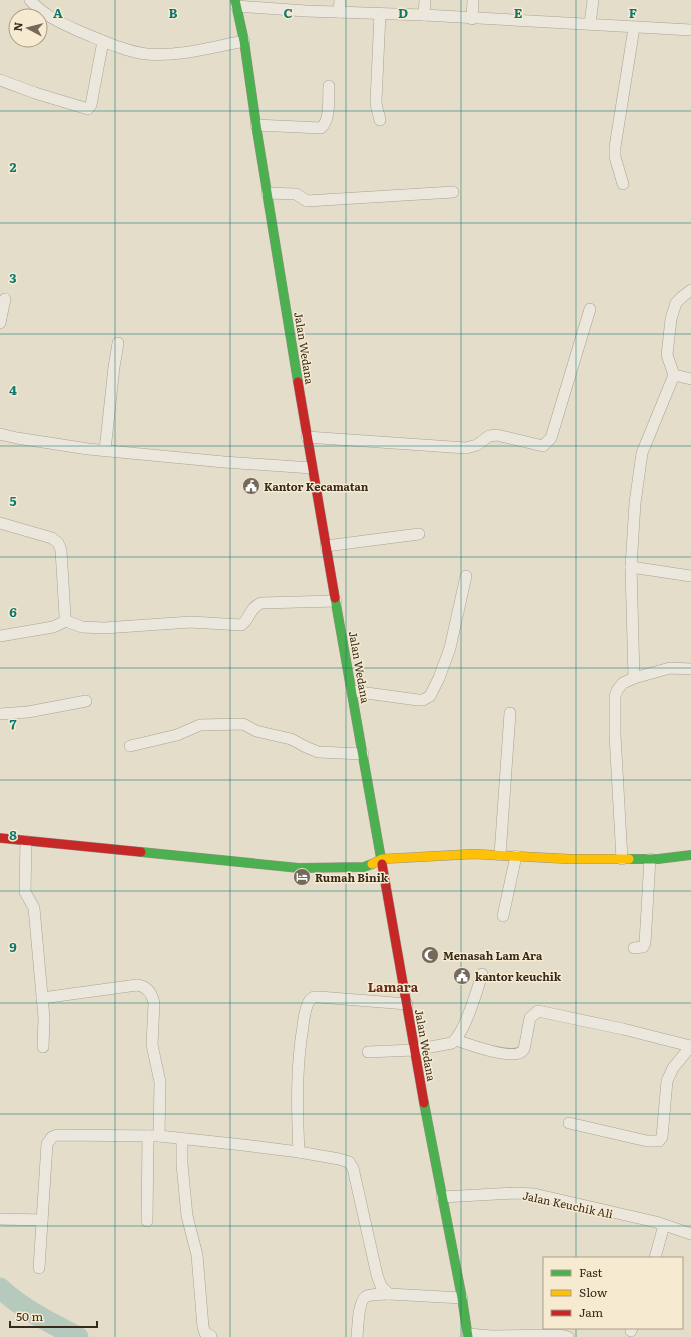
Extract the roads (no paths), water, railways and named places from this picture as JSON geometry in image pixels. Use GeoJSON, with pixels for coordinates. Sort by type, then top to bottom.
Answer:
{"type":"FeatureCollection","features":[{"type":"Feature","properties":{"kind":"street"},"geometry":{"type":"LineString","coordinates":[[30,0],[52,18],[103,41],[138,52],[158,54],[182,53],[244,41]]}},
{"type":"Feature","properties":{"kind":"street"},"geometry":{"type":"LineString","coordinates":[[339,12],[340,0]]}},
{"type":"Feature","properties":{"kind":"street"},"geometry":{"type":"LineString","coordinates":[[424,15],[425,0]]}},
{"type":"Feature","properties":{"kind":"street"},"geometry":{"type":"LineString","coordinates":[[472,19],[473,0]]}},
{"type":"Feature","properties":{"kind":"street"},"geometry":{"type":"LineString","coordinates":[[590,24],[593,0]]}},
{"type":"Feature","properties":{"kind":"street"},"geometry":{"type":"LineString","coordinates":[[236,3],[339,12],[424,15],[472,19],[691,30]]}},
{"type":"Feature","properties":{"kind":"street","name":"Jalan Wedana"},"geometry":{"type":"LineString","coordinates":[[236,3],[244,41],[256,125],[312,468],[382,859],[414,1050],[468,1335]]}},
{"type":"Feature","properties":{"kind":"street"},"geometry":{"type":"LineString","coordinates":[[380,14],[376,102],[376,109],[380,120]]}},
{"type":"Feature","properties":{"kind":"street"},"geometry":{"type":"LineString","coordinates":[[623,184],[615,157],[615,147],[634,28]]}},
{"type":"Feature","properties":{"kind":"street"},"geometry":{"type":"LineString","coordinates":[[0,80],[34,93],[88,109],[91,105],[103,41]]}},
{"type":"Feature","properties":{"kind":"street"},"geometry":{"type":"LineString","coordinates":[[256,125],[321,128],[324,125],[328,115],[329,86]]}},
{"type":"Feature","properties":{"kind":"street"},"geometry":{"type":"LineString","coordinates":[[267,193],[296,194],[307,201],[453,192]]}},
{"type":"Feature","properties":{"kind":"street"},"geometry":{"type":"LineString","coordinates":[[634,678],[631,567],[635,503],[642,453],[674,375],[667,355],[672,319],[676,303],[682,296],[691,290]]}},
{"type":"Feature","properties":{"kind":"street"},"geometry":{"type":"LineString","coordinates":[[0,323],[5,299]]}},
{"type":"Feature","properties":{"kind":"street"},"geometry":{"type":"LineString","coordinates":[[307,437],[466,448],[476,445],[489,436],[497,435],[543,446],[551,438],[590,309]]}},
{"type":"Feature","properties":{"kind":"street"},"geometry":{"type":"LineString","coordinates":[[105,450],[113,373],[118,343]]}},
{"type":"Feature","properties":{"kind":"street"},"geometry":{"type":"LineString","coordinates":[[674,375],[691,379]]}},
{"type":"Feature","properties":{"kind":"street"},"geometry":{"type":"LineString","coordinates":[[0,434],[17,438],[105,450],[224,462],[312,468]]}},
{"type":"Feature","properties":{"kind":"street"},"geometry":{"type":"LineString","coordinates":[[0,523],[52,538],[58,543],[61,550],[64,610],[66,621]]}},
{"type":"Feature","properties":{"kind":"street"},"geometry":{"type":"LineString","coordinates":[[326,546],[419,534]]}},
{"type":"Feature","properties":{"kind":"street"},"geometry":{"type":"LineString","coordinates":[[631,567],[691,576]]}},
{"type":"Feature","properties":{"kind":"street"},"geometry":{"type":"LineString","coordinates":[[352,691],[418,700],[423,700],[430,696],[439,678],[450,648],[466,576]]}},
{"type":"Feature","properties":{"kind":"street"},"geometry":{"type":"LineString","coordinates":[[0,636],[53,627],[66,621],[82,627],[104,628],[191,622],[241,625],[245,623],[254,607],[261,603],[336,601]]}},
{"type":"Feature","properties":{"kind":"street"},"geometry":{"type":"LineString","coordinates":[[622,859],[615,734],[615,696],[623,683],[634,678],[670,668],[691,669]]}},
{"type":"Feature","properties":{"kind":"street"},"geometry":{"type":"LineString","coordinates":[[0,714],[28,712],[86,701]]}},
{"type":"Feature","properties":{"kind":"street"},"geometry":{"type":"LineString","coordinates":[[500,855],[510,713]]}},
{"type":"Feature","properties":{"kind":"street"},"geometry":{"type":"LineString","coordinates":[[130,746],[177,735],[200,725],[243,724],[256,731],[290,739],[306,748],[318,752],[363,754]]}},
{"type":"Feature","properties":{"kind":"street"},"geometry":{"type":"LineString","coordinates":[[0,838],[299,868],[364,867],[382,859],[474,854],[622,859],[650,859],[691,855]]}},
{"type":"Feature","properties":{"kind":"street"},"geometry":{"type":"LineString","coordinates":[[26,841],[25,892],[34,908],[44,1018],[43,1047]]}},
{"type":"Feature","properties":{"kind":"street"},"geometry":{"type":"LineString","coordinates":[[503,916],[516,856]]}},
{"type":"Feature","properties":{"kind":"street"},"geometry":{"type":"LineString","coordinates":[[634,948],[643,947],[645,942],[650,859]]}},
{"type":"Feature","properties":{"kind":"street"},"geometry":{"type":"LineString","coordinates":[[368,1052],[414,1050],[456,1040],[477,992],[482,974]]}},
{"type":"Feature","properties":{"kind":"street"},"geometry":{"type":"LineString","coordinates":[[42,998],[137,986],[142,986],[148,989],[152,997],[154,1003],[152,1045],[160,1082],[153,1136],[147,1221]]}},
{"type":"Feature","properties":{"kind":"street"},"geometry":{"type":"LineString","coordinates":[[299,1152],[297,1076],[306,1011],[310,1000],[314,997],[319,997],[406,1004]]}},
{"type":"Feature","properties":{"kind":"street"},"geometry":{"type":"LineString","coordinates":[[456,1040],[493,1052],[514,1055],[519,1054],[524,1049],[530,1018],[538,1011],[623,1029],[690,1046],[673,1068],[667,1081],[662,1137],[660,1141],[647,1141],[569,1123]]}},
{"type":"Feature","properties":{"kind":"street"},"geometry":{"type":"LineString","coordinates":[[39,1268],[47,1144],[52,1137],[56,1135],[153,1136],[299,1152],[345,1160],[352,1164],[377,1275],[381,1286],[389,1294]]}},
{"type":"Feature","properties":{"kind":"street"},"geometry":{"type":"LineString","coordinates":[[182,1139],[182,1164],[187,1216],[197,1255],[205,1333],[211,1336]]}},
{"type":"Feature","properties":{"kind":"street","name":"Jalan Keuchik Ali"},"geometry":{"type":"LineString","coordinates":[[442,1197],[515,1193],[534,1194],[664,1225],[691,1234]]}},
{"type":"Feature","properties":{"kind":"street"},"geometry":{"type":"LineString","coordinates":[[0,1219],[42,1220]]}},
{"type":"Feature","properties":{"kind":"street"},"geometry":{"type":"LineString","coordinates":[[655,1257],[664,1225]]}},
{"type":"Feature","properties":{"kind":"street"},"geometry":{"type":"LineString","coordinates":[[357,1337],[360,1304],[363,1298],[367,1296],[389,1294],[462,1298]]}},
{"type":"Feature","properties":{"kind":"street"},"geometry":{"type":"LineString","coordinates":[[468,1335],[560,1335],[568,1337]]}},
{"type":"Feature","properties":{"kind":"waterway"},"geometry":{"type":"LineString","coordinates":[[0,1288],[27,1309],[78,1337]]}},
{"type":"Feature","properties":{"kind":"place","name":"Kantor Kecamatan"},"geometry":{"type":"Point","coordinates":[251,486]}},
{"type":"Feature","properties":{"kind":"place","name":"Rumah Binik"},"geometry":{"type":"Point","coordinates":[302,877]}},
{"type":"Feature","properties":{"kind":"place","name":"Menasah Lam Ara"},"geometry":{"type":"Point","coordinates":[430,955]}},
{"type":"Feature","properties":{"kind":"place","name":"kantor keuchik"},"geometry":{"type":"Point","coordinates":[462,976]}},
{"type":"Feature","properties":{"kind":"district","name":"Lamara"},"geometry":{"type":"Point","coordinates":[393,986]}}]}
